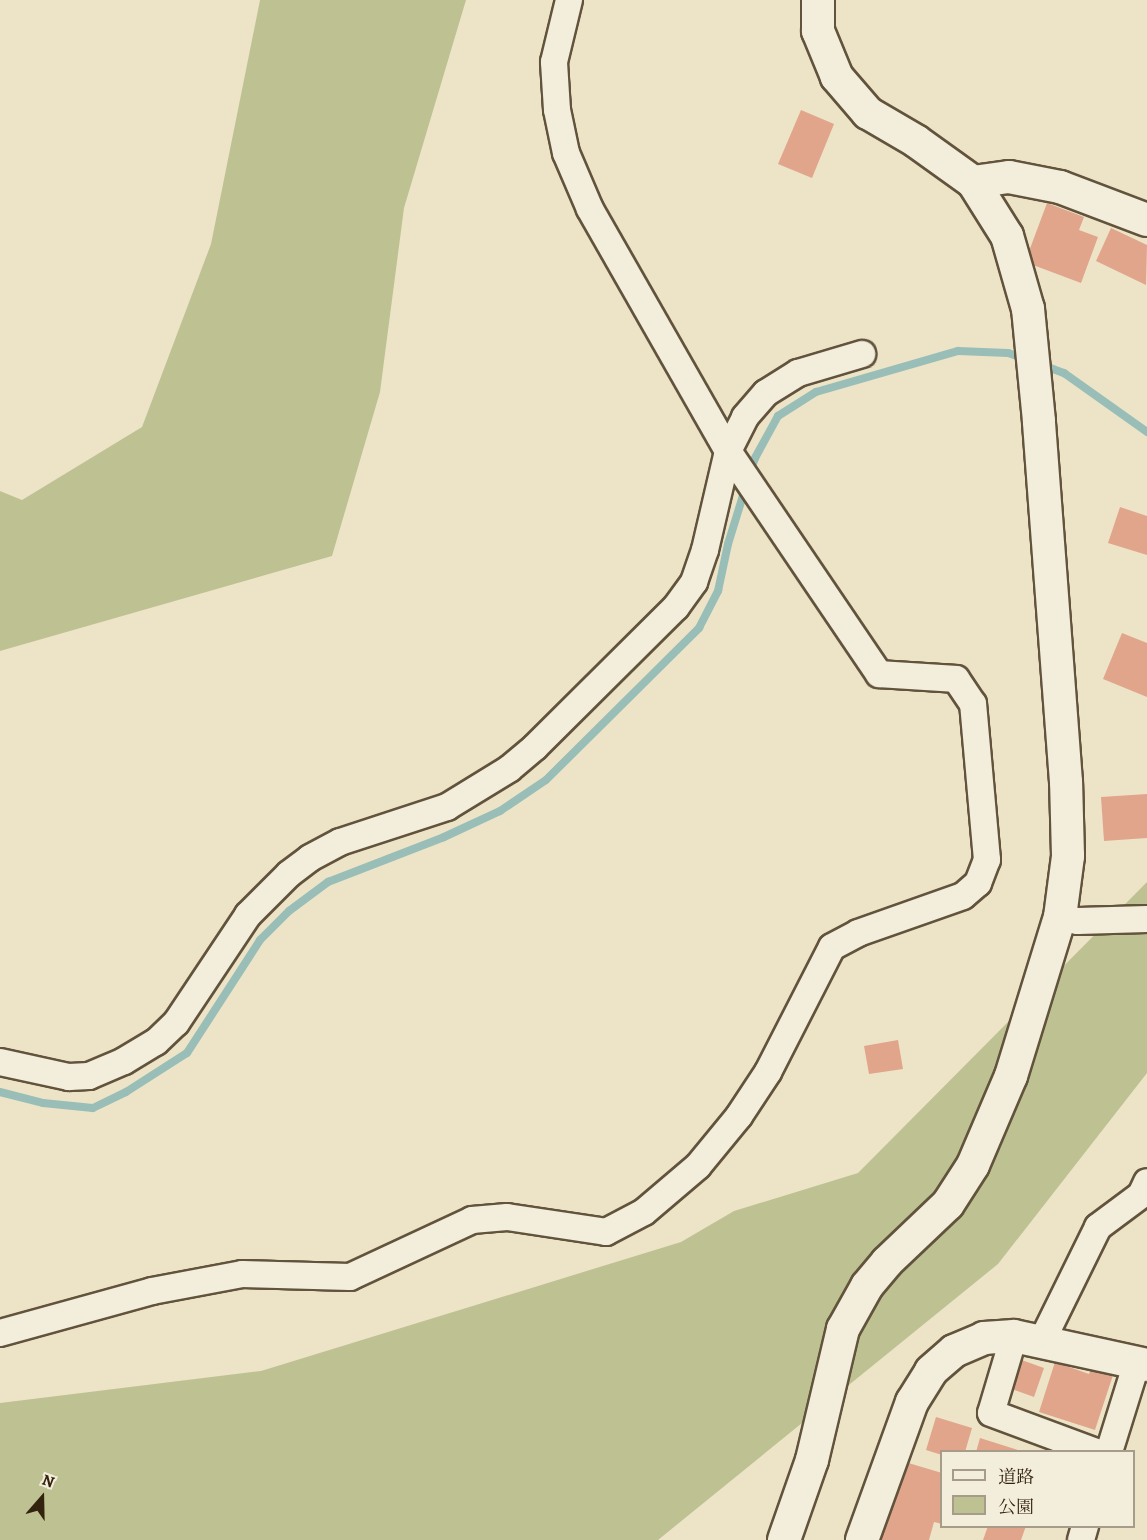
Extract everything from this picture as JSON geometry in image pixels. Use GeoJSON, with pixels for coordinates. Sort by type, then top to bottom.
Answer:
{"type":"FeatureCollection","features":[{"type":"Feature","properties":{"kind":"street"},"geometry":{"type":"LineString","coordinates":[[0,1333],[152,1291],[242,1274],[350,1277],[472,1220],[507,1217],[606,1232],[644,1212],[698,1166],[739,1116],[768,1072],[832,947],[858,933],[963,896],[978,883],[987,860],[973,704],[956,679],[879,674],[733,458],[590,209],[566,153],[556,110],[554,62],[569,0]]}},
{"type":"Feature","properties":{"kind":"street"},"geometry":{"type":"LineString","coordinates":[[784,1540],[812,1460],[843,1329],[867,1286],[887,1262],[948,1204],[973,1165],[1011,1076],[1060,917],[1068,856],[1066,782],[1039,421],[1028,309],[1007,236],[973,182],[916,141],[868,113],[837,77],[818,31],[819,0]]}},
{"type":"Feature","properties":{"kind":"street"},"geometry":{"type":"LineString","coordinates":[[973,182],[1009,177],[1060,187],[1147,220]]}},
{"type":"Feature","properties":{"kind":"street"},"geometry":{"type":"LineString","coordinates":[[0,1062],[69,1077],[89,1076],[124,1061],[156,1042],[176,1023],[248,915],[289,874],[310,858],[340,842],[447,807],[509,769],[604,680],[682,599],[694,582],[745,417],[766,393],[798,373],[862,354]]}},
{"type":"Feature","properties":{"kind":"street"},"geometry":{"type":"LineString","coordinates":[[1060,917],[1078,921],[1147,919]]}},
{"type":"Feature","properties":{"kind":"street"},"geometry":{"type":"LineString","coordinates":[[1091,1450],[991,1413],[1028,1339],[1098,1227],[1141,1195],[1147,1182]]}},
{"type":"Feature","properties":{"kind":"street"},"geometry":{"type":"LineString","coordinates":[[862,1540],[912,1402],[931,1371],[954,1351],[984,1338],[1028,1339],[1142,1364],[1110,1450]]}},
{"type":"Feature","properties":{"kind":"green space"},"geometry":{"type":"Polygon","coordinates":[[[260,0],[466,0],[404,208],[380,392],[332,556],[0,651],[0,491],[22,500],[142,427],[211,244],[260,0]]]}},
{"type":"Feature","properties":{"kind":"green space"},"geometry":{"type":"Polygon","coordinates":[[[1147,882],[1147,1073],[998,1264],[658,1540],[0,1540],[0,1403],[261,1371],[681,1242],[734,1211],[858,1173],[1147,882]]]}},
{"type":"Feature","properties":{"kind":"building"},"geometry":{"type":"Polygon","coordinates":[[[801,110],[834,124],[812,178],[778,164],[801,110]]]}},
{"type":"Feature","properties":{"kind":"building"},"geometry":{"type":"Polygon","coordinates":[[[1047,203],[1084,217],[1079,230],[1098,237],[1081,283],[1025,262],[1047,203]]]}},
{"type":"Feature","properties":{"kind":"building"},"geometry":{"type":"Polygon","coordinates":[[[1111,228],[1147,245],[1146,285],[1096,261],[1111,228]]]}},
{"type":"Feature","properties":{"kind":"building"},"geometry":{"type":"Polygon","coordinates":[[[1120,507],[1147,516],[1147,555],[1108,543],[1120,507]]]}},
{"type":"Feature","properties":{"kind":"building"},"geometry":{"type":"Polygon","coordinates":[[[1122,633],[1147,643],[1147,697],[1103,679],[1122,633]]]}},
{"type":"Feature","properties":{"kind":"building"},"geometry":{"type":"Polygon","coordinates":[[[1147,794],[1147,838],[1104,841],[1101,797],[1147,794]]]}},
{"type":"Feature","properties":{"kind":"building"},"geometry":{"type":"Polygon","coordinates":[[[898,1040],[903,1069],[869,1074],[864,1046],[898,1040]]]}},
{"type":"Feature","properties":{"kind":"building"},"geometry":{"type":"Polygon","coordinates":[[[1013,1357],[1044,1368],[1034,1397],[1003,1386],[1013,1357]]]}},
{"type":"Feature","properties":{"kind":"building"},"geometry":{"type":"Polygon","coordinates":[[[1055,1362],[1089,1374],[1093,1362],[1115,1369],[1095,1430],[1039,1412],[1055,1362]]]}},
{"type":"Feature","properties":{"kind":"building"},"geometry":{"type":"Polygon","coordinates":[[[936,1417],[972,1428],[966,1450],[940,1450],[940,1454],[926,1450],[936,1417]]]}},
{"type":"Feature","properties":{"kind":"building"},"geometry":{"type":"Polygon","coordinates":[[[980,1438],[1018,1450],[977,1450],[980,1438]]]}},
{"type":"Feature","properties":{"kind":"building"},"geometry":{"type":"Polygon","coordinates":[[[895,1459],[940,1472],[940,1524],[934,1522],[929,1540],[871,1540],[895,1459]]]}},
{"type":"Feature","properties":{"kind":"building"},"geometry":{"type":"Polygon","coordinates":[[[987,1528],[1025,1528],[1021,1540],[983,1540],[987,1528]]]}},
{"type":"Feature","properties":{"kind":"waterway"},"geometry":{"type":"LineString","coordinates":[[750,472],[778,416],[816,392],[958,351],[1008,353],[1026,359]]}},
{"type":"Feature","properties":{"kind":"waterway"},"geometry":{"type":"LineString","coordinates":[[1040,364],[1064,373],[1147,432]]}},
{"type":"Feature","properties":{"kind":"waterway"},"geometry":{"type":"LineString","coordinates":[[0,1092],[43,1103],[93,1108],[126,1092],[187,1053],[260,940],[289,911],[328,882],[444,837],[500,811],[546,780],[699,628],[718,591],[728,544],[746,486]]}}]}
